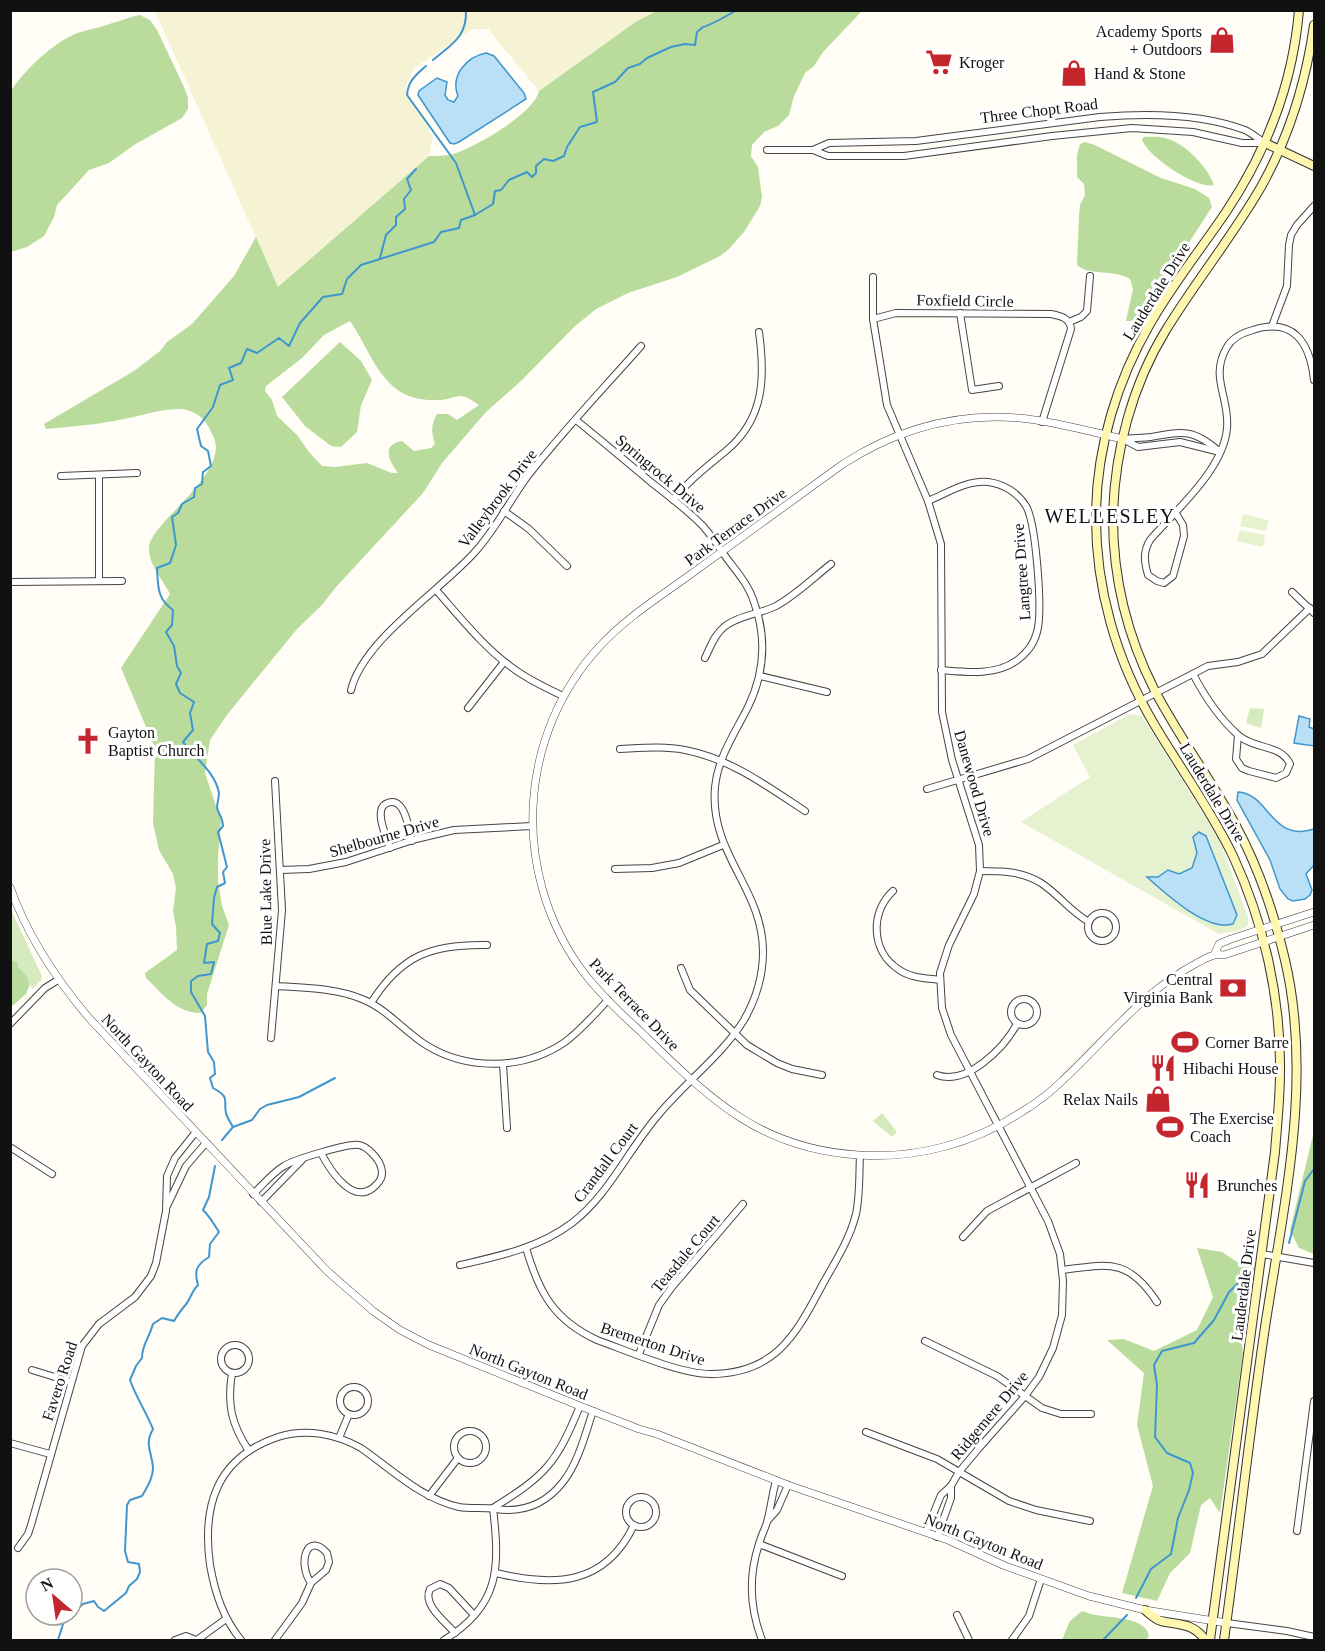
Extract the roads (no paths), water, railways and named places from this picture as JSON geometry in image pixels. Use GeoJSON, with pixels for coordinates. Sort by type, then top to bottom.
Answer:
{"type":"FeatureCollection","features":[{"type":"Feature","properties":{"kind":"main road","name":"Lauderdale Drive"},"geometry":{"type":"LineString","coordinates":[[1210,1641],[1275,1152],[1281,1070],[1276,1002],[1261,930],[1227,843],[1141,701],[1116,642],[1105,602],[1099,565],[1097,489],[1107,435],[1122,383],[1142,338],[1157,312],[1238,194],[1264,143],[1287,79],[1299,10]]}},
{"type":"Feature","properties":{"kind":"main road","name":"Lauderdale Drive"},"geometry":{"type":"LineString","coordinates":[[1224,1641],[1264,1332],[1294,1131],[1298,1070],[1293,1007],[1287,967],[1261,880],[1237,828],[1156,693],[1140,657],[1130,628],[1116,568],[1113,514],[1118,461],[1133,401],[1155,349],[1249,207],[1279,150],[1296,107],[1307,68],[1314,25]]}},
{"type":"Feature","properties":{"kind":"main road","name":"Three Chopt Road"},"geometry":{"type":"LineString","coordinates":[[1264,143],[1314,166]]}},
{"type":"Feature","properties":{"kind":"main road"},"geometry":{"type":"LineString","coordinates":[[1145,1610],[1159,1620],[1191,1627],[1200,1633],[1205,1641]]}},
{"type":"Feature","properties":{"kind":"street","name":"Three Chopt Road"},"geometry":{"type":"LineString","coordinates":[[813,150],[829,143],[916,141],[1100,117],[1134,115],[1181,117],[1221,124],[1246,130],[1264,143]]}},
{"type":"Feature","properties":{"kind":"street","name":"Three Chopt Road"},"geometry":{"type":"LineString","coordinates":[[767,150],[813,150],[828,156],[911,155],[1068,134],[1132,128],[1192,132],[1242,143],[1264,143]]}},
{"type":"Feature","properties":{"kind":"street"},"geometry":{"type":"LineString","coordinates":[[1272,326],[1287,286],[1288,246],[1291,235],[1314,206]]}},
{"type":"Feature","properties":{"kind":"street"},"geometry":{"type":"LineString","coordinates":[[1042,422],[1067,344],[1071,329],[1069,322],[1081,317],[1087,311],[1090,276]]}},
{"type":"Feature","properties":{"kind":"street"},"geometry":{"type":"LineString","coordinates":[[873,277],[873,319],[887,405],[899,434]]}},
{"type":"Feature","properties":{"kind":"street","name":"Foxfield Circle"},"geometry":{"type":"LineString","coordinates":[[873,319],[896,313],[1051,314],[1062,316],[1069,322]]}},
{"type":"Feature","properties":{"kind":"street"},"geometry":{"type":"LineString","coordinates":[[960,314],[972,390],[999,386]]}},
{"type":"Feature","properties":{"kind":"street"},"geometry":{"type":"LineString","coordinates":[[1175,512],[1183,525],[1184,536],[1173,576],[1164,583],[1148,575],[1145,549],[1150,540],[1209,472],[1227,436],[1228,425],[1218,378],[1227,345],[1237,336],[1260,328],[1280,326],[1295,333],[1311,357],[1314,380]]}},
{"type":"Feature","properties":{"kind":"street"},"geometry":{"type":"LineString","coordinates":[[673,500],[699,471],[736,441],[751,419],[762,384],[763,370],[759,332]]}},
{"type":"Feature","properties":{"kind":"street","name":"Valleybrook Drive"},"geometry":{"type":"LineString","coordinates":[[351,690],[360,666],[387,635],[474,553],[528,476],[641,346]]}},
{"type":"Feature","properties":{"kind":"street","name":"Park Terrace Drive"},"geometry":{"type":"LineString","coordinates":[[1123,439],[1011,417],[970,418],[940,422],[899,434],[843,464],[616,630],[587,661],[563,696],[541,750],[533,789],[532,826],[539,879],[557,929],[580,968],[608,1000],[690,1080],[722,1107],[767,1132],[814,1148],[860,1155],[909,1154],[970,1139],[999,1126],[1046,1096],[1154,990],[1180,972],[1215,953],[1219,944],[1314,912]]}},
{"type":"Feature","properties":{"kind":"street","name":"Springrock Drive"},"geometry":{"type":"LineString","coordinates":[[576,420],[702,525],[751,594],[758,614],[763,635],[760,676],[751,700],[721,761],[715,794],[715,812],[723,845]]}},
{"type":"Feature","properties":{"kind":"street"},"geometry":{"type":"LineString","coordinates":[[1123,439],[1172,432],[1185,433],[1208,441],[1220,452]]}},
{"type":"Feature","properties":{"kind":"street","name":"Danewood Drive"},"geometry":{"type":"LineString","coordinates":[[899,434],[938,530],[942,558],[942,712],[958,781],[978,837],[980,871],[974,894],[944,957],[939,980],[942,1008],[944,1018],[999,1126]]}},
{"type":"Feature","properties":{"kind":"street"},"geometry":{"type":"LineString","coordinates":[[1123,439],[1138,447],[1180,442],[1220,452]]}},
{"type":"Feature","properties":{"kind":"street"},"geometry":{"type":"LineString","coordinates":[[61,476],[136,473]]}},
{"type":"Feature","properties":{"kind":"street"},"geometry":{"type":"LineString","coordinates":[[99,475],[99,581]]}},
{"type":"Feature","properties":{"kind":"street","name":"Langtree Drive"},"geometry":{"type":"LineString","coordinates":[[928,501],[977,482],[999,484],[1016,494],[1027,507],[1033,526],[1039,604],[1040,621],[1037,634],[1029,649],[1017,661],[999,670],[941,670]]}},
{"type":"Feature","properties":{"kind":"street"},"geometry":{"type":"LineString","coordinates":[[504,511],[534,533],[567,566]]}},
{"type":"Feature","properties":{"kind":"street"},"geometry":{"type":"LineString","coordinates":[[705,658],[724,626],[758,614],[787,599],[831,564]]}},
{"type":"Feature","properties":{"kind":"street"},"geometry":{"type":"LineString","coordinates":[[10,582],[122,581]]}},
{"type":"Feature","properties":{"kind":"street"},"geometry":{"type":"LineString","coordinates":[[435,590],[504,662],[563,696]]}},
{"type":"Feature","properties":{"kind":"street"},"geometry":{"type":"LineString","coordinates":[[927,789],[1028,759],[1208,666],[1238,662],[1262,654],[1312,611],[1292,592]]}},
{"type":"Feature","properties":{"kind":"street"},"geometry":{"type":"LineString","coordinates":[[468,708],[504,662]]}},
{"type":"Feature","properties":{"kind":"street"},"geometry":{"type":"LineString","coordinates":[[1193,674],[1210,705],[1238,735],[1262,748],[1280,751],[1284,754],[1290,764],[1286,773],[1276,778],[1242,768],[1236,759],[1238,735]]}},
{"type":"Feature","properties":{"kind":"street"},"geometry":{"type":"LineString","coordinates":[[760,676],[827,692]]}},
{"type":"Feature","properties":{"kind":"street"},"geometry":{"type":"LineString","coordinates":[[620,749],[685,750],[721,761],[758,779],[805,811]]}},
{"type":"Feature","properties":{"kind":"street","name":"Blue Lake Drive"},"geometry":{"type":"LineString","coordinates":[[271,1038],[282,910],[275,781]]}},
{"type":"Feature","properties":{"kind":"street"},"geometry":{"type":"LineString","coordinates":[[390,848],[381,813],[383,806],[388,802],[395,802],[400,806],[412,841]]}},
{"type":"Feature","properties":{"kind":"street","name":"Shelbourne Drive"},"geometry":{"type":"LineString","coordinates":[[280,870],[330,866],[454,830],[532,826]]}},
{"type":"Feature","properties":{"kind":"street"},"geometry":{"type":"LineString","coordinates":[[615,869],[671,864],[723,845]]}},
{"type":"Feature","properties":{"kind":"street","name":"Crandall Court"},"geometry":{"type":"LineString","coordinates":[[460,1266],[526,1248],[556,1234],[589,1207],[642,1134],[743,1021],[754,999],[761,976],[763,950],[761,928],[753,903],[723,845]]}},
{"type":"Feature","properties":{"kind":"street"},"geometry":{"type":"LineString","coordinates":[[980,871],[1013,873],[1032,878],[1089,922]]}},
{"type":"Feature","properties":{"kind":"street","name":"North Gayton Road"},"geometry":{"type":"LineString","coordinates":[[10,887],[26,926],[58,980],[88,1018],[205,1144],[348,1291],[400,1330],[429,1345],[639,1429],[667,1437],[788,1485],[926,1532],[1041,1579],[1089,1596],[1145,1610],[1227,1623]]}},
{"type":"Feature","properties":{"kind":"street"},"geometry":{"type":"LineString","coordinates":[[893,891],[882,903],[876,925],[882,951],[888,961],[902,971],[915,977],[939,980]]}},
{"type":"Feature","properties":{"kind":"street"},"geometry":{"type":"LineString","coordinates":[[1098,914],[1107,914],[1116,925],[1115,933],[1108,940],[1099,941],[1091,936],[1089,922],[1098,914]]}},
{"type":"Feature","properties":{"kind":"street","name":"Park Terrace Drive"},"geometry":{"type":"LineString","coordinates":[[1215,953],[1224,955],[1314,926]]}},
{"type":"Feature","properties":{"kind":"street"},"geometry":{"type":"LineString","coordinates":[[371,1003],[392,974],[417,956],[452,945],[487,945]]}},
{"type":"Feature","properties":{"kind":"street"},"geometry":{"type":"LineString","coordinates":[[681,968],[690,990],[747,1045],[777,1063],[792,1069],[822,1075]]}},
{"type":"Feature","properties":{"kind":"street"},"geometry":{"type":"LineString","coordinates":[[10,1024],[45,988],[58,980]]}},
{"type":"Feature","properties":{"kind":"street"},"geometry":{"type":"LineString","coordinates":[[276,986],[338,992],[371,1003],[435,1050],[473,1063],[503,1064],[526,1060],[556,1047],[580,1030],[608,1000]]}},
{"type":"Feature","properties":{"kind":"street"},"geometry":{"type":"LineString","coordinates":[[1020,1000],[1031,1001],[1036,1006],[1036,1017],[1028,1025],[1017,1024],[1011,1015],[1013,1004],[1020,1000]]}},
{"type":"Feature","properties":{"kind":"street"},"geometry":{"type":"LineString","coordinates":[[936,1076],[952,1078],[970,1070],[998,1051],[1010,1038],[1017,1024]]}},
{"type":"Feature","properties":{"kind":"street"},"geometry":{"type":"LineString","coordinates":[[503,1064],[507,1128]]}},
{"type":"Feature","properties":{"kind":"street","name":"Ridgemere Drive"},"geometry":{"type":"LineString","coordinates":[[926,1532],[941,1495],[951,1486],[959,1472],[1025,1396],[1045,1366],[1057,1335],[1063,1298],[1062,1270],[1053,1231],[999,1126]]}},
{"type":"Feature","properties":{"kind":"street","name":"Favero Road"},"geometry":{"type":"LineString","coordinates":[[18,1548],[28,1534],[31,1525],[80,1352],[91,1333],[110,1315],[135,1297],[151,1276],[160,1245],[166,1209],[166,1176],[181,1149],[195,1133]]}},
{"type":"Feature","properties":{"kind":"street","name":"Favero Road"},"geometry":{"type":"LineString","coordinates":[[166,1209],[186,1166],[205,1144]]}},
{"type":"Feature","properties":{"kind":"street"},"geometry":{"type":"LineString","coordinates":[[253,1194],[282,1167],[321,1153],[356,1144],[362,1146],[378,1160],[382,1176],[371,1190],[365,1193],[355,1192],[329,1168],[321,1153]]}},
{"type":"Feature","properties":{"kind":"street"},"geometry":{"type":"LineString","coordinates":[[10,1147],[52,1174]]}},
{"type":"Feature","properties":{"kind":"street","name":"Bremerton Drive"},"geometry":{"type":"LineString","coordinates":[[526,1248],[539,1286],[552,1307],[561,1317],[584,1334],[685,1370],[723,1374],[754,1366],[780,1350],[801,1324],[847,1241],[856,1212],[860,1155]]}},
{"type":"Feature","properties":{"kind":"street"},"geometry":{"type":"LineString","coordinates":[[261,1202],[303,1160]]}},
{"type":"Feature","properties":{"kind":"street"},"geometry":{"type":"LineString","coordinates":[[963,1237],[987,1211],[1076,1163]]}},
{"type":"Feature","properties":{"kind":"street","name":"Teasdale Court"},"geometry":{"type":"LineString","coordinates":[[639,1354],[659,1305],[743,1204]]}},
{"type":"Feature","properties":{"kind":"street"},"geometry":{"type":"LineString","coordinates":[[1262,1254],[1314,1263]]}},
{"type":"Feature","properties":{"kind":"street"},"geometry":{"type":"LineString","coordinates":[[1062,1270],[1116,1266],[1142,1281],[1157,1302]]}},
{"type":"Feature","properties":{"kind":"street"},"geometry":{"type":"LineString","coordinates":[[925,1341],[997,1376],[1050,1412],[1091,1414]]}},
{"type":"Feature","properties":{"kind":"street"},"geometry":{"type":"LineString","coordinates":[[237,1346],[246,1352],[248,1363],[240,1372],[232,1373],[225,1370],[221,1359],[226,1348],[237,1346]]}},
{"type":"Feature","properties":{"kind":"street"},"geometry":{"type":"LineString","coordinates":[[32,1370],[71,1382]]}},
{"type":"Feature","properties":{"kind":"street"},"geometry":{"type":"LineString","coordinates":[[232,1373],[229,1392],[232,1415],[239,1437],[249,1451]]}},
{"type":"Feature","properties":{"kind":"street"},"geometry":{"type":"LineString","coordinates":[[351,1388],[358,1388],[366,1396],[366,1408],[356,1414],[349,1414],[341,1406],[342,1394],[351,1388]]}},
{"type":"Feature","properties":{"kind":"street"},"geometry":{"type":"LineString","coordinates":[[1297,1531],[1314,1401]]}},
{"type":"Feature","properties":{"kind":"street"},"geometry":{"type":"LineString","coordinates":[[493,1508],[524,1489],[548,1467],[565,1442],[580,1406]]}},
{"type":"Feature","properties":{"kind":"street"},"geometry":{"type":"LineString","coordinates":[[241,1641],[226,1619],[212,1576],[207,1544],[208,1518],[213,1496],[219,1484],[234,1463],[249,1451],[267,1441],[297,1433],[312,1432],[339,1438],[361,1448],[429,1496],[460,1507],[493,1508],[502,1511],[522,1510],[536,1505],[556,1490],[569,1473],[594,1411]]}},
{"type":"Feature","properties":{"kind":"street"},"geometry":{"type":"LineString","coordinates":[[339,1438],[349,1414]]}},
{"type":"Feature","properties":{"kind":"street"},"geometry":{"type":"LineString","coordinates":[[470,1431],[481,1436],[486,1447],[481,1458],[470,1462],[458,1458],[454,1447],[459,1436],[470,1431]]}},
{"type":"Feature","properties":{"kind":"street"},"geometry":{"type":"LineString","coordinates":[[866,1432],[937,1459],[1009,1501],[1036,1510],[1090,1521]]}},
{"type":"Feature","properties":{"kind":"street"},"geometry":{"type":"LineString","coordinates":[[10,1443],[50,1454]]}},
{"type":"Feature","properties":{"kind":"street"},"geometry":{"type":"LineString","coordinates":[[429,1496],[458,1458]]}},
{"type":"Feature","properties":{"kind":"street"},"geometry":{"type":"LineString","coordinates":[[762,1641],[754,1617],[751,1594],[753,1568],[768,1520],[770,1500],[776,1480]]}},
{"type":"Feature","properties":{"kind":"street"},"geometry":{"type":"LineString","coordinates":[[768,1520],[777,1510],[788,1485]]}},
{"type":"Feature","properties":{"kind":"street","name":"Ridgemere Drive"},"geometry":{"type":"LineString","coordinates":[[938,1537],[951,1498],[951,1486]]}},
{"type":"Feature","properties":{"kind":"street"},"geometry":{"type":"LineString","coordinates":[[639,1497],[647,1498],[655,1508],[653,1520],[647,1525],[634,1525],[627,1515],[628,1503],[639,1497]]}},
{"type":"Feature","properties":{"kind":"street"},"geometry":{"type":"LineString","coordinates":[[444,1641],[474,1615],[488,1595],[496,1573],[497,1546],[493,1508]]}},
{"type":"Feature","properties":{"kind":"street"},"geometry":{"type":"LineString","coordinates":[[496,1573],[523,1580],[549,1582],[585,1574],[617,1552],[628,1539],[634,1525]]}},
{"type":"Feature","properties":{"kind":"street"},"geometry":{"type":"LineString","coordinates":[[759,1544],[842,1576]]}},
{"type":"Feature","properties":{"kind":"street"},"geometry":{"type":"LineString","coordinates":[[275,1641],[302,1603],[311,1583],[322,1575],[329,1562],[327,1553],[318,1547],[312,1547],[305,1553],[305,1572],[311,1583]]}},
{"type":"Feature","properties":{"kind":"street"},"geometry":{"type":"LineString","coordinates":[[1012,1641],[1029,1616],[1041,1579]]}},
{"type":"Feature","properties":{"kind":"street"},"geometry":{"type":"LineString","coordinates":[[455,1633],[428,1602],[427,1595],[430,1588],[440,1584],[447,1586],[474,1615]]}},
{"type":"Feature","properties":{"kind":"street"},"geometry":{"type":"LineString","coordinates":[[957,1615],[969,1641]]}},
{"type":"Feature","properties":{"kind":"street"},"geometry":{"type":"LineString","coordinates":[[175,1641],[186,1636],[196,1641],[226,1619]]}},
{"type":"Feature","properties":{"kind":"street"},"geometry":{"type":"LineString","coordinates":[[1227,1623],[1314,1637]]}},
{"type":"Feature","properties":{"kind":"water"},"geometry":{"type":"Polygon","coordinates":[[[486,53],[494,56],[524,93],[526,99],[459,142],[450,143],[418,95],[419,91],[437,78],[447,82],[445,95],[448,100],[454,102],[458,96],[456,81],[461,68],[472,59],[486,53]]]}},
{"type":"Feature","properties":{"kind":"water"},"geometry":{"type":"Polygon","coordinates":[[[1299,716],[1310,719],[1309,727],[1314,729],[1314,746],[1294,743],[1299,716]]]}},
{"type":"Feature","properties":{"kind":"water"},"geometry":{"type":"Polygon","coordinates":[[[1238,792],[1248,794],[1257,800],[1279,824],[1288,829],[1300,831],[1314,829],[1314,865],[1306,874],[1312,890],[1305,899],[1293,901],[1288,899],[1280,889],[1270,860],[1237,800],[1238,792]]]}},
{"type":"Feature","properties":{"kind":"water"},"geometry":{"type":"Polygon","coordinates":[[[1199,832],[1206,836],[1237,915],[1233,924],[1223,925],[1199,917],[1147,877],[1158,877],[1168,870],[1179,874],[1192,868],[1197,853],[1193,837],[1199,832]]]}},
{"type":"Feature","properties":{"kind":"waterway"},"geometry":{"type":"LineString","coordinates":[[433,60],[461,33],[466,19],[466,10]]}},
{"type":"Feature","properties":{"kind":"waterway"},"geometry":{"type":"LineString","coordinates":[[233,1127],[227,1115],[224,1097],[213,1088],[210,1078],[215,1074],[214,1062],[208,1052],[205,1016],[191,992],[191,981],[198,976],[211,974],[214,962],[204,963],[207,944],[218,941],[220,933],[212,924],[214,898],[217,887],[225,883],[223,872],[227,867],[218,832],[223,826],[217,808],[219,793],[214,779],[183,742],[193,730],[190,713],[194,702],[180,693],[176,684],[181,673],[177,666],[174,646],[166,632],[172,625],[173,610],[161,597],[157,575],[157,568],[170,563],[176,545],[172,517],[178,513],[182,504],[194,497],[195,488],[202,484],[203,472],[211,466],[208,451],[201,446],[197,429],[213,407],[220,385],[233,380],[229,368],[241,363],[247,349],[257,353],[279,338],[289,346],[300,323],[323,297],[342,294],[347,279],[361,265],[434,242],[441,232],[459,228],[461,220],[493,204],[495,191],[501,190],[509,180],[527,172],[532,177],[536,173],[536,166],[544,159],[553,161],[564,156],[580,127],[597,122],[593,92],[615,82],[628,68],[640,64],[647,58],[671,47],[685,44],[695,45],[697,32],[737,10]]}},
{"type":"Feature","properties":{"kind":"waterway"},"geometry":{"type":"LineString","coordinates":[[426,66],[411,82],[407,95],[456,163],[475,215]]}},
{"type":"Feature","properties":{"kind":"waterway"},"geometry":{"type":"LineString","coordinates":[[380,258],[386,235],[396,225],[396,217],[405,209],[404,199],[411,190],[407,179],[416,169]]}},
{"type":"Feature","properties":{"kind":"waterway"},"geometry":{"type":"LineString","coordinates":[[222,1140],[233,1127],[252,1120],[260,1109],[267,1105],[299,1097],[335,1078]]}},
{"type":"Feature","properties":{"kind":"waterway"},"geometry":{"type":"LineString","coordinates":[[84,1604],[94,1601],[104,1611],[126,1593],[140,1572],[139,1564],[128,1562],[125,1551],[127,1505],[130,1500],[142,1496],[151,1479],[153,1468],[149,1439],[153,1429],[130,1380],[142,1358],[143,1349],[153,1324],[162,1318],[174,1321],[198,1285],[197,1269],[209,1257],[210,1244],[219,1232],[203,1210],[209,1197],[215,1166]]}},
{"type":"Feature","properties":{"kind":"waterway"},"geometry":{"type":"LineString","coordinates":[[1289,1243],[1305,1181],[1314,1169]]}},
{"type":"Feature","properties":{"kind":"waterway"},"geometry":{"type":"LineString","coordinates":[[1136,1598],[1151,1569],[1171,1554],[1178,1518],[1193,1473],[1190,1463],[1167,1453],[1155,1437],[1157,1385],[1154,1365],[1162,1351],[1194,1343],[1214,1320],[1229,1292],[1248,1274]]}},
{"type":"Feature","properties":{"kind":"waterway"},"geometry":{"type":"LineString","coordinates":[[1103,1640],[1127,1615]]}},
{"type":"Feature","properties":{"kind":"waterway"},"geometry":{"type":"LineString","coordinates":[[58,1640],[62,1627]]}},
{"type":"Feature","properties":{"kind":"place","name":"Academy Sports + Outdoors"},"geometry":{"type":"Point","coordinates":[1222,40]}},
{"type":"Feature","properties":{"kind":"place","name":"Kroger"},"geometry":{"type":"Point","coordinates":[939,62]}},
{"type":"Feature","properties":{"kind":"place","name":"Hand & Stone"},"geometry":{"type":"Point","coordinates":[1074,73]}},
{"type":"Feature","properties":{"kind":"place","name":"Gayton Baptist Church"},"geometry":{"type":"Point","coordinates":[88,741]}},
{"type":"Feature","properties":{"kind":"place","name":"Central Virginia Bank"},"geometry":{"type":"Point","coordinates":[1233,988]}},
{"type":"Feature","properties":{"kind":"place","name":"Corner Barre"},"geometry":{"type":"Point","coordinates":[1185,1042]}},
{"type":"Feature","properties":{"kind":"place","name":"Hibachi House"},"geometry":{"type":"Point","coordinates":[1163,1068]}},
{"type":"Feature","properties":{"kind":"place","name":"Relax Nails"},"geometry":{"type":"Point","coordinates":[1158,1099]}},
{"type":"Feature","properties":{"kind":"place","name":"The Exercise Coach"},"geometry":{"type":"Point","coordinates":[1170,1127]}},
{"type":"Feature","properties":{"kind":"place","name":"Brunches"},"geometry":{"type":"Point","coordinates":[1197,1185]}},
{"type":"Feature","properties":{"kind":"district","name":"WELLESLEY"},"geometry":{"type":"Point","coordinates":[1110,516]}}]}
